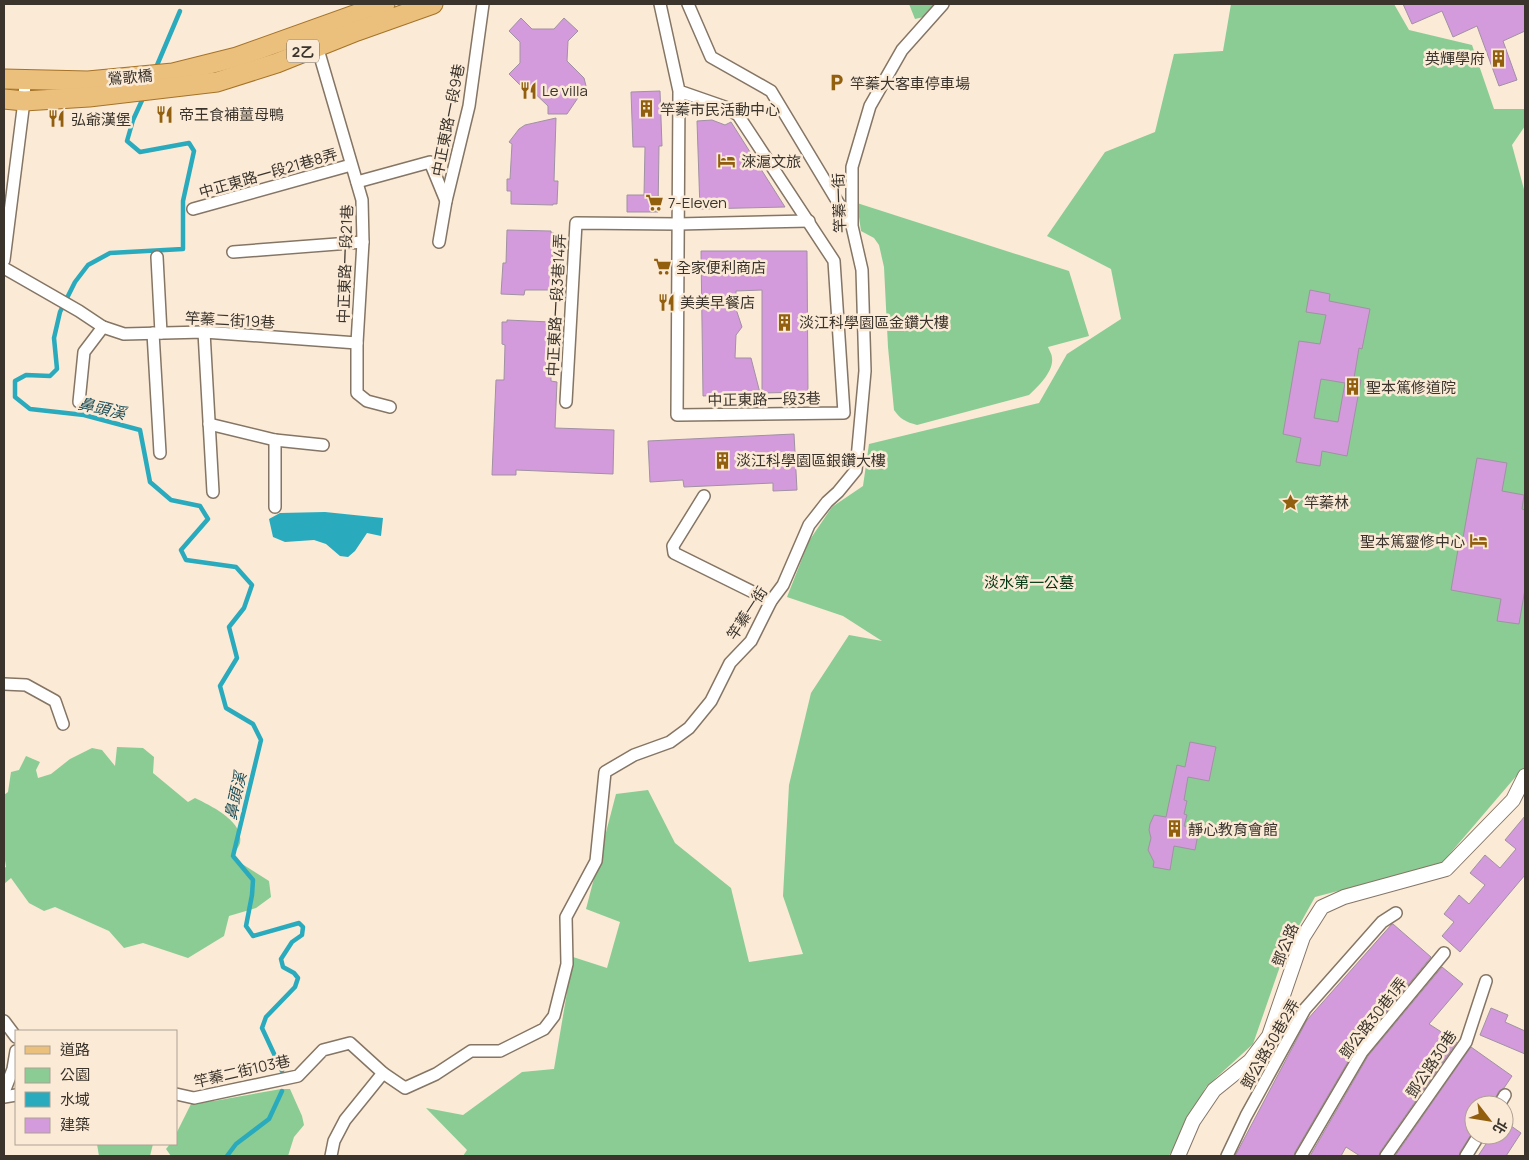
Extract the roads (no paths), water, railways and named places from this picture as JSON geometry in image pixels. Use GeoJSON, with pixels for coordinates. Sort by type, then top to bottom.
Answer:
{"type":"FeatureCollection","features":[{"type":"Feature","properties":{"kind":"main road","name":"2乙"},"geometry":{"type":"LineString","coordinates":[[172,80],[385,4]]}},
{"type":"Feature","properties":{"kind":"main road","name":"2乙"},"geometry":{"type":"LineString","coordinates":[[172,80],[217,82],[434,4]]}},
{"type":"Feature","properties":{"kind":"main road","name":"2乙"},"geometry":{"type":"LineString","coordinates":[[4,79],[89,89]]}},
{"type":"Feature","properties":{"kind":"main road","name":"鶯歌橋"},"geometry":{"type":"LineString","coordinates":[[89,89],[172,80]]}},
{"type":"Feature","properties":{"kind":"main road","name":"2乙"},"geometry":{"type":"LineString","coordinates":[[4,99],[24,100],[89,89]]}},
{"type":"Feature","properties":{"kind":"street","name":"中正東路一段9巷"},"geometry":{"type":"LineString","coordinates":[[439,242],[446,202],[469,106],[483,4]]}},
{"type":"Feature","properties":{"kind":"street","name":"中正東路一段3巷"},"geometry":{"type":"LineString","coordinates":[[660,4],[679,91],[677,415],[844,412],[834,261],[738,115],[725,107],[679,91]]}},
{"type":"Feature","properties":{"kind":"street"},"geometry":{"type":"LineString","coordinates":[[688,4],[711,57],[770,91],[848,219]]}},
{"type":"Feature","properties":{"kind":"street","name":"竿蓁一街"},"geometry":{"type":"LineString","coordinates":[[383,1072],[405,1088],[436,1074],[472,1051],[500,1051],[544,1029],[554,1016],[566,964],[566,917],[596,861],[605,772],[634,755],[670,742],[689,728],[711,701],[730,663],[751,641],[771,601],[783,585],[809,525],[856,470],[865,372],[862,270],[852,226],[852,167],[870,106],[902,50],[943,4]]}},
{"type":"Feature","properties":{"kind":"street","name":"中正東路一段21巷"},"geometry":{"type":"LineString","coordinates":[[317,46],[362,200],[363,242],[357,343],[357,393],[367,402],[390,407]]}},
{"type":"Feature","properties":{"kind":"street"},"geometry":{"type":"LineString","coordinates":[[4,260],[25,80]]}},
{"type":"Feature","properties":{"kind":"street"},"geometry":{"type":"LineString","coordinates":[[357,182],[430,162],[446,202]]}},
{"type":"Feature","properties":{"kind":"street","name":"中正東路一段21巷8弄"},"geometry":{"type":"LineString","coordinates":[[193,209],[352,165]]}},
{"type":"Feature","properties":{"kind":"street"},"geometry":{"type":"LineString","coordinates":[[678,224],[809,221]]}},
{"type":"Feature","properties":{"kind":"street","name":"中正東路一段3巷14弄"},"geometry":{"type":"LineString","coordinates":[[566,402],[576,223],[678,224]]}},
{"type":"Feature","properties":{"kind":"street"},"geometry":{"type":"LineString","coordinates":[[233,252],[363,242]]}},
{"type":"Feature","properties":{"kind":"street"},"geometry":{"type":"LineString","coordinates":[[157,257],[160,453]]}},
{"type":"Feature","properties":{"kind":"street","name":"竿蓁二街19巷"},"geometry":{"type":"LineString","coordinates":[[4,268],[103,327],[124,334],[204,332],[357,343]]}},
{"type":"Feature","properties":{"kind":"street"},"geometry":{"type":"LineString","coordinates":[[78,402],[84,352],[103,327]]}},
{"type":"Feature","properties":{"kind":"street"},"geometry":{"type":"LineString","coordinates":[[204,332],[213,492]]}},
{"type":"Feature","properties":{"kind":"street"},"geometry":{"type":"LineString","coordinates":[[209,424],[276,440],[323,445]]}},
{"type":"Feature","properties":{"kind":"street"},"geometry":{"type":"LineString","coordinates":[[275,507],[276,440]]}},
{"type":"Feature","properties":{"kind":"street"},"geometry":{"type":"LineString","coordinates":[[704,496],[673,546],[674,553],[771,601]]}},
{"type":"Feature","properties":{"kind":"street"},"geometry":{"type":"LineString","coordinates":[[4,684],[26,685],[55,701],[63,724]]}},
{"type":"Feature","properties":{"kind":"street","name":"鄧公路"},"geometry":{"type":"LineString","coordinates":[[1178,1156],[1193,1121],[1214,1090],[1250,1062],[1269,1036],[1303,938],[1322,907],[1344,897],[1446,870],[1513,800],[1525,776]]}},
{"type":"Feature","properties":{"kind":"street","name":"鄧公路30巷2弄"},"geometry":{"type":"LineString","coordinates":[[1227,1156],[1246,1116],[1305,1009],[1382,922],[1396,913]]}},
{"type":"Feature","properties":{"kind":"street","name":"鄧公路30巷1弄"},"geometry":{"type":"LineString","coordinates":[[1301,1156],[1362,1052],[1444,953]]}},
{"type":"Feature","properties":{"kind":"street","name":"鄧公路30巷"},"geometry":{"type":"LineString","coordinates":[[1386,1156],[1466,1042],[1486,981]]}},
{"type":"Feature","properties":{"kind":"street"},"geometry":{"type":"LineString","coordinates":[[4,1021],[15,1036]]}},
{"type":"Feature","properties":{"kind":"street","name":"竿蓁二街103巷"},"geometry":{"type":"LineString","coordinates":[[178,1094],[194,1098],[298,1076],[323,1050],[350,1043],[383,1072]]}},
{"type":"Feature","properties":{"kind":"street"},"geometry":{"type":"LineString","coordinates":[[4,1092],[13,1069],[15,1057]]}},
{"type":"Feature","properties":{"kind":"street"},"geometry":{"type":"LineString","coordinates":[[331,1156],[334,1141],[346,1120],[383,1072]]}},
{"type":"Feature","properties":{"kind":"street"},"geometry":{"type":"LineString","coordinates":[[1466,1156],[1473,1145]]}},
{"type":"Feature","properties":{"kind":"water"},"geometry":{"type":"Polygon","coordinates":[[[325,512],[383,518],[381,536],[367,533],[355,551],[348,557],[340,556],[326,544],[314,540],[285,542],[273,537],[269,519],[280,513],[325,512]]]}},
{"type":"Feature","properties":{"kind":"waterway","name":"鼻頭溪"},"geometry":{"type":"LineString","coordinates":[[155,70],[180,11]]}},
{"type":"Feature","properties":{"kind":"waterway","name":"鼻頭溪"},"geometry":{"type":"LineString","coordinates":[[144,96],[133,120],[127,141],[140,152],[189,143],[194,151],[183,201],[183,249],[110,253],[88,265],[75,282],[60,312],[54,338],[57,369],[50,376],[26,375],[15,381],[15,397],[30,409],[84,415],[140,430],[150,482],[171,500],[200,506],[208,519],[181,550],[186,560],[236,567],[252,585],[244,608],[229,627],[237,658],[220,686],[226,708],[253,724],[261,740],[233,856],[253,880],[246,926],[253,936],[299,923],[303,927],[302,935],[292,942],[281,959],[283,967],[294,973],[298,978],[295,987],[266,1017],[262,1028],[282,1071]]}},
{"type":"Feature","properties":{"kind":"waterway","name":"鼻頭溪"},"geometry":{"type":"LineString","coordinates":[[227,1156],[236,1144],[269,1119],[282,1091]]}},
{"type":"Feature","properties":{"kind":"place","name":"英輝學府"},"geometry":{"type":"Point","coordinates":[1499,58]}},
{"type":"Feature","properties":{"kind":"place","name":"竿蓁大客車停車場"},"geometry":{"type":"Point","coordinates":[836,83]}},
{"type":"Feature","properties":{"kind":"place","name":"Le villa"},"geometry":{"type":"Point","coordinates":[528,90]}},
{"type":"Feature","properties":{"kind":"place","name":"竿蓁市民活動中心"},"geometry":{"type":"Point","coordinates":[646,109]}},
{"type":"Feature","properties":{"kind":"place","name":"帝王食補薑母鴨"},"geometry":{"type":"Point","coordinates":[165,114]}},
{"type":"Feature","properties":{"kind":"place","name":"弘爺漢堡"},"geometry":{"type":"Point","coordinates":[57,119]}},
{"type":"Feature","properties":{"kind":"place","name":"淶滬文旅"},"geometry":{"type":"Point","coordinates":[727,161]}},
{"type":"Feature","properties":{"kind":"place","name":"7-Eleven"},"geometry":{"type":"Point","coordinates":[654,202]}},
{"type":"Feature","properties":{"kind":"place","name":"全家便利商店"},"geometry":{"type":"Point","coordinates":[662,267]}},
{"type":"Feature","properties":{"kind":"place","name":"美美早餐店"},"geometry":{"type":"Point","coordinates":[666,302]}},
{"type":"Feature","properties":{"kind":"place","name":"淡江科學園區金鑽大樓"},"geometry":{"type":"Point","coordinates":[785,322]}},
{"type":"Feature","properties":{"kind":"place","name":"聖本篤修道院"},"geometry":{"type":"Point","coordinates":[1352,387]}},
{"type":"Feature","properties":{"kind":"place","name":"淡江科學園區銀鑽大樓"},"geometry":{"type":"Point","coordinates":[722,460]}},
{"type":"Feature","properties":{"kind":"place","name":"竿蓁林"},"geometry":{"type":"Point","coordinates":[1290,502]}},
{"type":"Feature","properties":{"kind":"place","name":"聖本篤靈修中心"},"geometry":{"type":"Point","coordinates":[1479,541]}},
{"type":"Feature","properties":{"kind":"place","name":"靜心教育會館"},"geometry":{"type":"Point","coordinates":[1174,829]}},
{"type":"Feature","properties":{"kind":"park label","name":"淡水第一公墓"},"geometry":{"type":"Point","coordinates":[1029,582]}}]}
